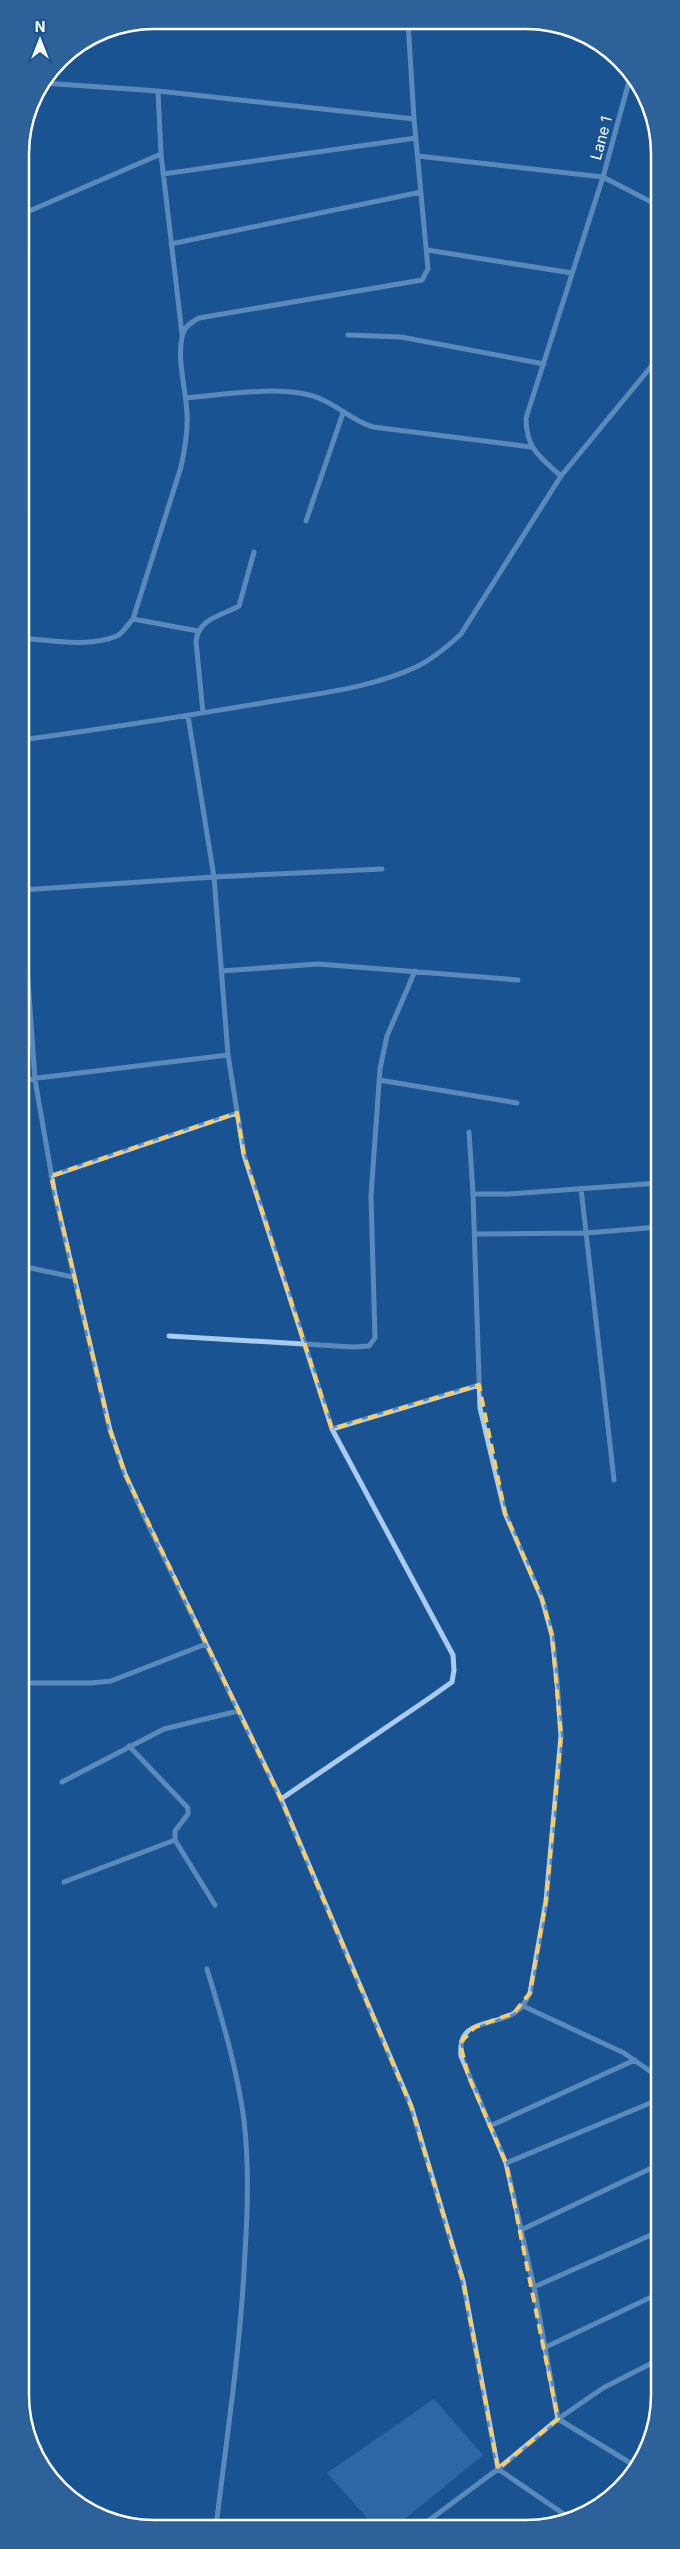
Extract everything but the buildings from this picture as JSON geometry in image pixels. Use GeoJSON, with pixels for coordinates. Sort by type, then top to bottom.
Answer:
{"type":"FeatureCollection","features":[{"type":"Feature","properties":{"kind":"street"},"geometry":{"type":"LineString","coordinates":[[182,335],[188,325],[199,318],[422,280],[428,269],[427,250],[414,119],[408,29]]}},
{"type":"Feature","properties":{"kind":"street","name":"Lane 1"},"geometry":{"type":"LineString","coordinates":[[629,82],[603,176],[651,202]]}},
{"type":"Feature","properties":{"kind":"street"},"geometry":{"type":"LineString","coordinates":[[50,83],[158,91],[414,119]]}},
{"type":"Feature","properties":{"kind":"street"},"geometry":{"type":"LineString","coordinates":[[29,639],[76,642],[98,640],[118,635],[133,620],[181,467],[187,441],[186,398],[180,348],[182,335],[161,154],[158,91]]}},
{"type":"Feature","properties":{"kind":"street"},"geometry":{"type":"LineString","coordinates":[[164,174],[416,138]]}},
{"type":"Feature","properties":{"kind":"street"},"geometry":{"type":"LineString","coordinates":[[29,211],[161,154]]}},
{"type":"Feature","properties":{"kind":"street"},"geometry":{"type":"LineString","coordinates":[[418,156],[603,176],[526,418],[526,433],[531,448],[561,476]]}},
{"type":"Feature","properties":{"kind":"street"},"geometry":{"type":"LineString","coordinates":[[171,244],[421,192]]}},
{"type":"Feature","properties":{"kind":"street"},"geometry":{"type":"LineString","coordinates":[[427,250],[572,273]]}},
{"type":"Feature","properties":{"kind":"street"},"geometry":{"type":"LineString","coordinates":[[348,335],[401,337],[544,364]]}},
{"type":"Feature","properties":{"kind":"street"},"geometry":{"type":"LineString","coordinates":[[29,739],[188,716],[311,695],[374,681],[416,667],[442,652],[462,634],[561,476],[651,367]]}},
{"type":"Feature","properties":{"kind":"street"},"geometry":{"type":"LineString","coordinates":[[186,398],[264,393],[302,394],[323,400],[358,423],[531,448]]}},
{"type":"Feature","properties":{"kind":"street"},"geometry":{"type":"LineString","coordinates":[[306,520],[342,413]]}},
{"type":"Feature","properties":{"kind":"street"},"geometry":{"type":"LineString","coordinates":[[203,713],[196,641],[198,631],[206,621],[239,606],[254,552]]}},
{"type":"Feature","properties":{"kind":"street"},"geometry":{"type":"LineString","coordinates":[[133,620],[198,631]]}},
{"type":"Feature","properties":{"kind":"street"},"geometry":{"type":"LineString","coordinates":[[188,716],[214,877],[228,1055],[244,1154],[303,1344],[332,1429],[453,1655],[454,1670],[452,1682],[281,1799]]}},
{"type":"Feature","properties":{"kind":"street"},"geometry":{"type":"LineString","coordinates":[[29,890],[214,877],[382,869]]}},
{"type":"Feature","properties":{"kind":"street"},"geometry":{"type":"LineString","coordinates":[[221,972],[318,964],[518,980]]}},
{"type":"Feature","properties":{"kind":"street"},"geometry":{"type":"LineString","coordinates":[[169,1336],[353,1347],[369,1346],[375,1338],[372,1196],[380,1080],[387,1036],[415,972]]}},
{"type":"Feature","properties":{"kind":"street"},"geometry":{"type":"LineString","coordinates":[[29,992],[35,1080],[51,1176],[110,1430],[125,1474],[281,1799],[411,2106],[464,2281],[498,2469],[565,2514]]}},
{"type":"Feature","properties":{"kind":"street"},"geometry":{"type":"LineString","coordinates":[[29,1080],[228,1055]]}},
{"type":"Feature","properties":{"kind":"street"},"geometry":{"type":"LineString","coordinates":[[380,1080],[516,1103]]}},
{"type":"Feature","properties":{"kind":"street"},"geometry":{"type":"LineString","coordinates":[[51,1176],[237,1113]]}},
{"type":"Feature","properties":{"kind":"street"},"geometry":{"type":"LineString","coordinates":[[469,1132],[473,1194],[479,1385],[484,1424],[505,1513],[542,1599],[552,1635],[560,1736],[546,1902],[530,1993],[523,2006],[514,2013],[475,2026],[464,2034],[460,2043],[461,2056],[506,2163],[534,2287],[558,2419],[631,2463]]}},
{"type":"Feature","properties":{"kind":"street"},"geometry":{"type":"LineString","coordinates":[[473,1194],[509,1194],[651,1184]]}},
{"type":"Feature","properties":{"kind":"street"},"geometry":{"type":"LineString","coordinates":[[581,1188],[614,1480]]}},
{"type":"Feature","properties":{"kind":"street"},"geometry":{"type":"LineString","coordinates":[[474,1234],[586,1234],[651,1228]]}},
{"type":"Feature","properties":{"kind":"street"},"geometry":{"type":"LineString","coordinates":[[29,1268],[74,1277]]}},
{"type":"Feature","properties":{"kind":"street"},"geometry":{"type":"LineString","coordinates":[[332,1429],[479,1385]]}},
{"type":"Feature","properties":{"kind":"street"},"geometry":{"type":"LineString","coordinates":[[29,1683],[91,1683],[111,1681],[206,1644]]}},
{"type":"Feature","properties":{"kind":"street"},"geometry":{"type":"LineString","coordinates":[[62,1782],[129,1746],[164,1730],[238,1711]]}},
{"type":"Feature","properties":{"kind":"street"},"geometry":{"type":"LineString","coordinates":[[129,1746],[188,1808],[188,1814],[174,1831],[175,1840],[215,1905]]}},
{"type":"Feature","properties":{"kind":"street"},"geometry":{"type":"LineString","coordinates":[[64,1882],[175,1840]]}},
{"type":"Feature","properties":{"kind":"street"},"geometry":{"type":"LineString","coordinates":[[207,1969],[231,2045],[244,2120],[248,2196],[236,2366],[217,2520]]}},
{"type":"Feature","properties":{"kind":"street"},"geometry":{"type":"LineString","coordinates":[[523,2006],[635,2060],[651,2072]]}},
{"type":"Feature","properties":{"kind":"street"},"geometry":{"type":"LineString","coordinates":[[490,2126],[635,2060]]}},
{"type":"Feature","properties":{"kind":"street"},"geometry":{"type":"LineString","coordinates":[[506,2163],[651,2103]]}},
{"type":"Feature","properties":{"kind":"street"},"geometry":{"type":"LineString","coordinates":[[521,2230],[651,2168]]}},
{"type":"Feature","properties":{"kind":"street"},"geometry":{"type":"LineString","coordinates":[[534,2287],[651,2234]]}},
{"type":"Feature","properties":{"kind":"street"},"geometry":{"type":"LineString","coordinates":[[546,2347],[651,2297]]}},
{"type":"Feature","properties":{"kind":"street"},"geometry":{"type":"LineString","coordinates":[[429,2520],[498,2469],[558,2419],[603,2388],[651,2364]]}},
{"type":"Feature","properties":{"kind":"highlighted area"},"geometry":{"type":"Polygon","coordinates":[[[237,1113],[244,1155],[332,1429],[479,1385],[505,1513],[542,1599],[552,1635],[561,1736],[546,1901],[530,1993],[514,2013],[475,2027],[460,2043],[468,2075],[506,2163],[558,2419],[498,2469],[463,2281],[411,2106],[281,1799],[125,1474],[110,1430],[51,1176],[237,1113]]]}}]}
